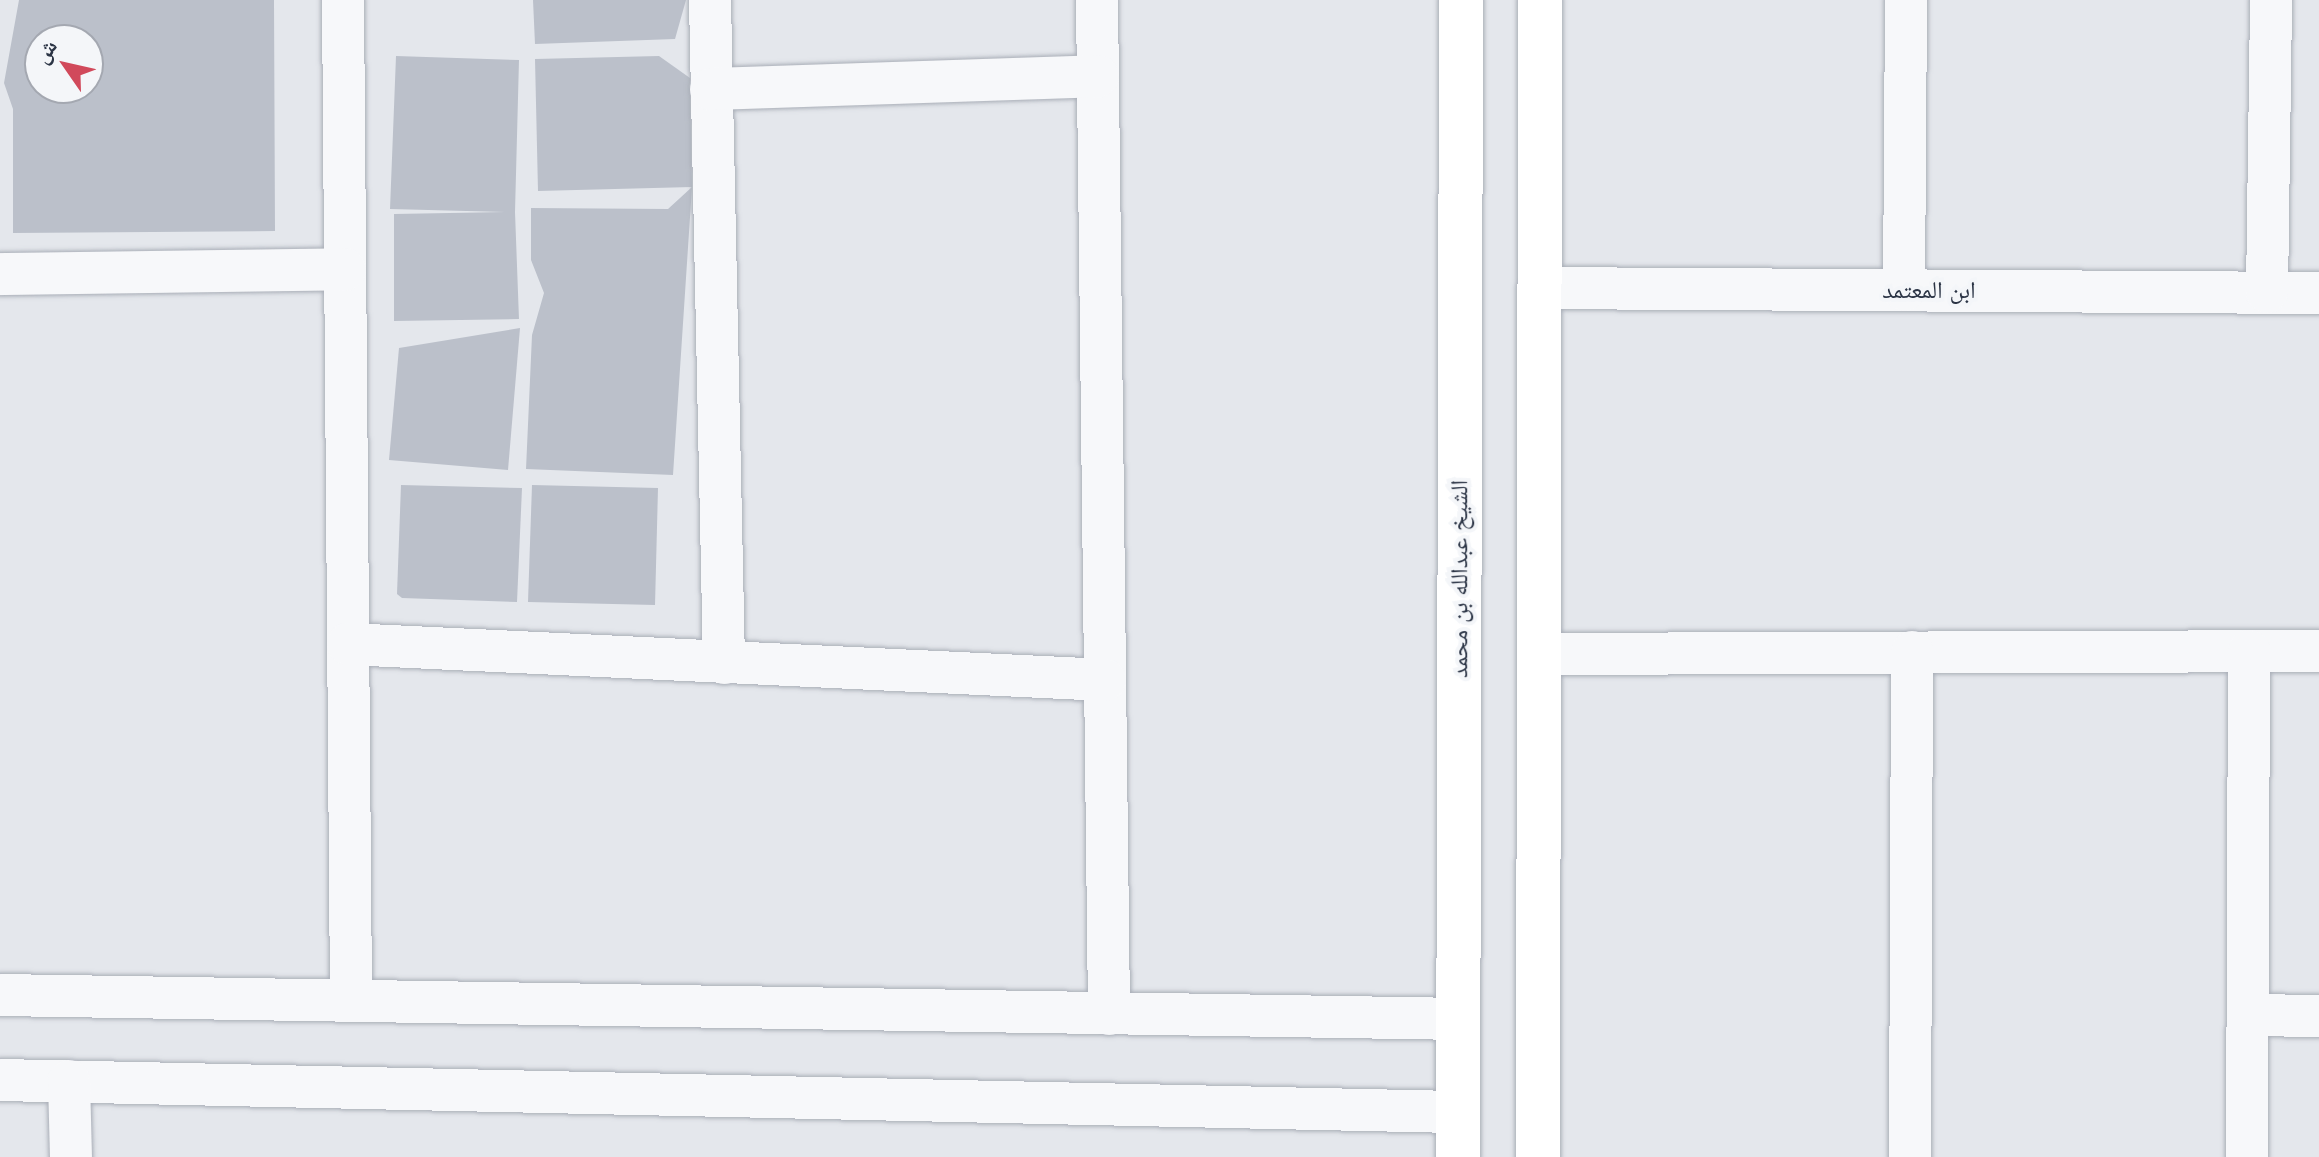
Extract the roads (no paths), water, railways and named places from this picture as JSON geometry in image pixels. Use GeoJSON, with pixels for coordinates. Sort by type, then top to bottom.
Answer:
{"type":"FeatureCollection","features":[{"type":"Feature","properties":{"kind":"main road","name":"الشيخ عبدالله بن محمد"},"geometry":{"type":"LineString","coordinates":[[1458,1157],[1461,0]]}},
{"type":"Feature","properties":{"kind":"main road"},"geometry":{"type":"LineString","coordinates":[[1538,1157],[1540,0]]}},
{"type":"Feature","properties":{"kind":"street"},"geometry":{"type":"LineString","coordinates":[[343,0],[351,1001]]}},
{"type":"Feature","properties":{"kind":"street"},"geometry":{"type":"LineString","coordinates":[[710,0],[724,663]]}},
{"type":"Feature","properties":{"kind":"street"},"geometry":{"type":"LineString","coordinates":[[1097,0],[1109,1014]]}},
{"type":"Feature","properties":{"kind":"street"},"geometry":{"type":"LineString","coordinates":[[1904,290],[1906,0]]}},
{"type":"Feature","properties":{"kind":"street"},"geometry":{"type":"LineString","coordinates":[[2267,292],[2271,0]]}},
{"type":"Feature","properties":{"kind":"street"},"geometry":{"type":"LineString","coordinates":[[711,89],[1098,76]]}},
{"type":"Feature","properties":{"kind":"street"},"geometry":{"type":"LineString","coordinates":[[0,274],[345,269]]}},
{"type":"Feature","properties":{"kind":"street","name":"ابن المعتمد"},"geometry":{"type":"LineString","coordinates":[[1539,288],[2319,293]]}},
{"type":"Feature","properties":{"kind":"street"},"geometry":{"type":"LineString","coordinates":[[348,644],[1105,680]]}},
{"type":"Feature","properties":{"kind":"street"},"geometry":{"type":"LineString","coordinates":[[2247,1157],[2249,651]]}},
{"type":"Feature","properties":{"kind":"street"},"geometry":{"type":"LineString","coordinates":[[1539,654],[2319,651]]}},
{"type":"Feature","properties":{"kind":"street"},"geometry":{"type":"LineString","coordinates":[[1910,1157],[1912,652]]}},
{"type":"Feature","properties":{"kind":"street"},"geometry":{"type":"LineString","coordinates":[[0,995],[1459,1019]]}},
{"type":"Feature","properties":{"kind":"street"},"geometry":{"type":"LineString","coordinates":[[2248,1015],[2319,1016]]}},
{"type":"Feature","properties":{"kind":"street"},"geometry":{"type":"LineString","coordinates":[[0,1080],[1458,1112]]}},
{"type":"Feature","properties":{"kind":"street"},"geometry":{"type":"LineString","coordinates":[[69,1081],[71,1157]]}}]}
